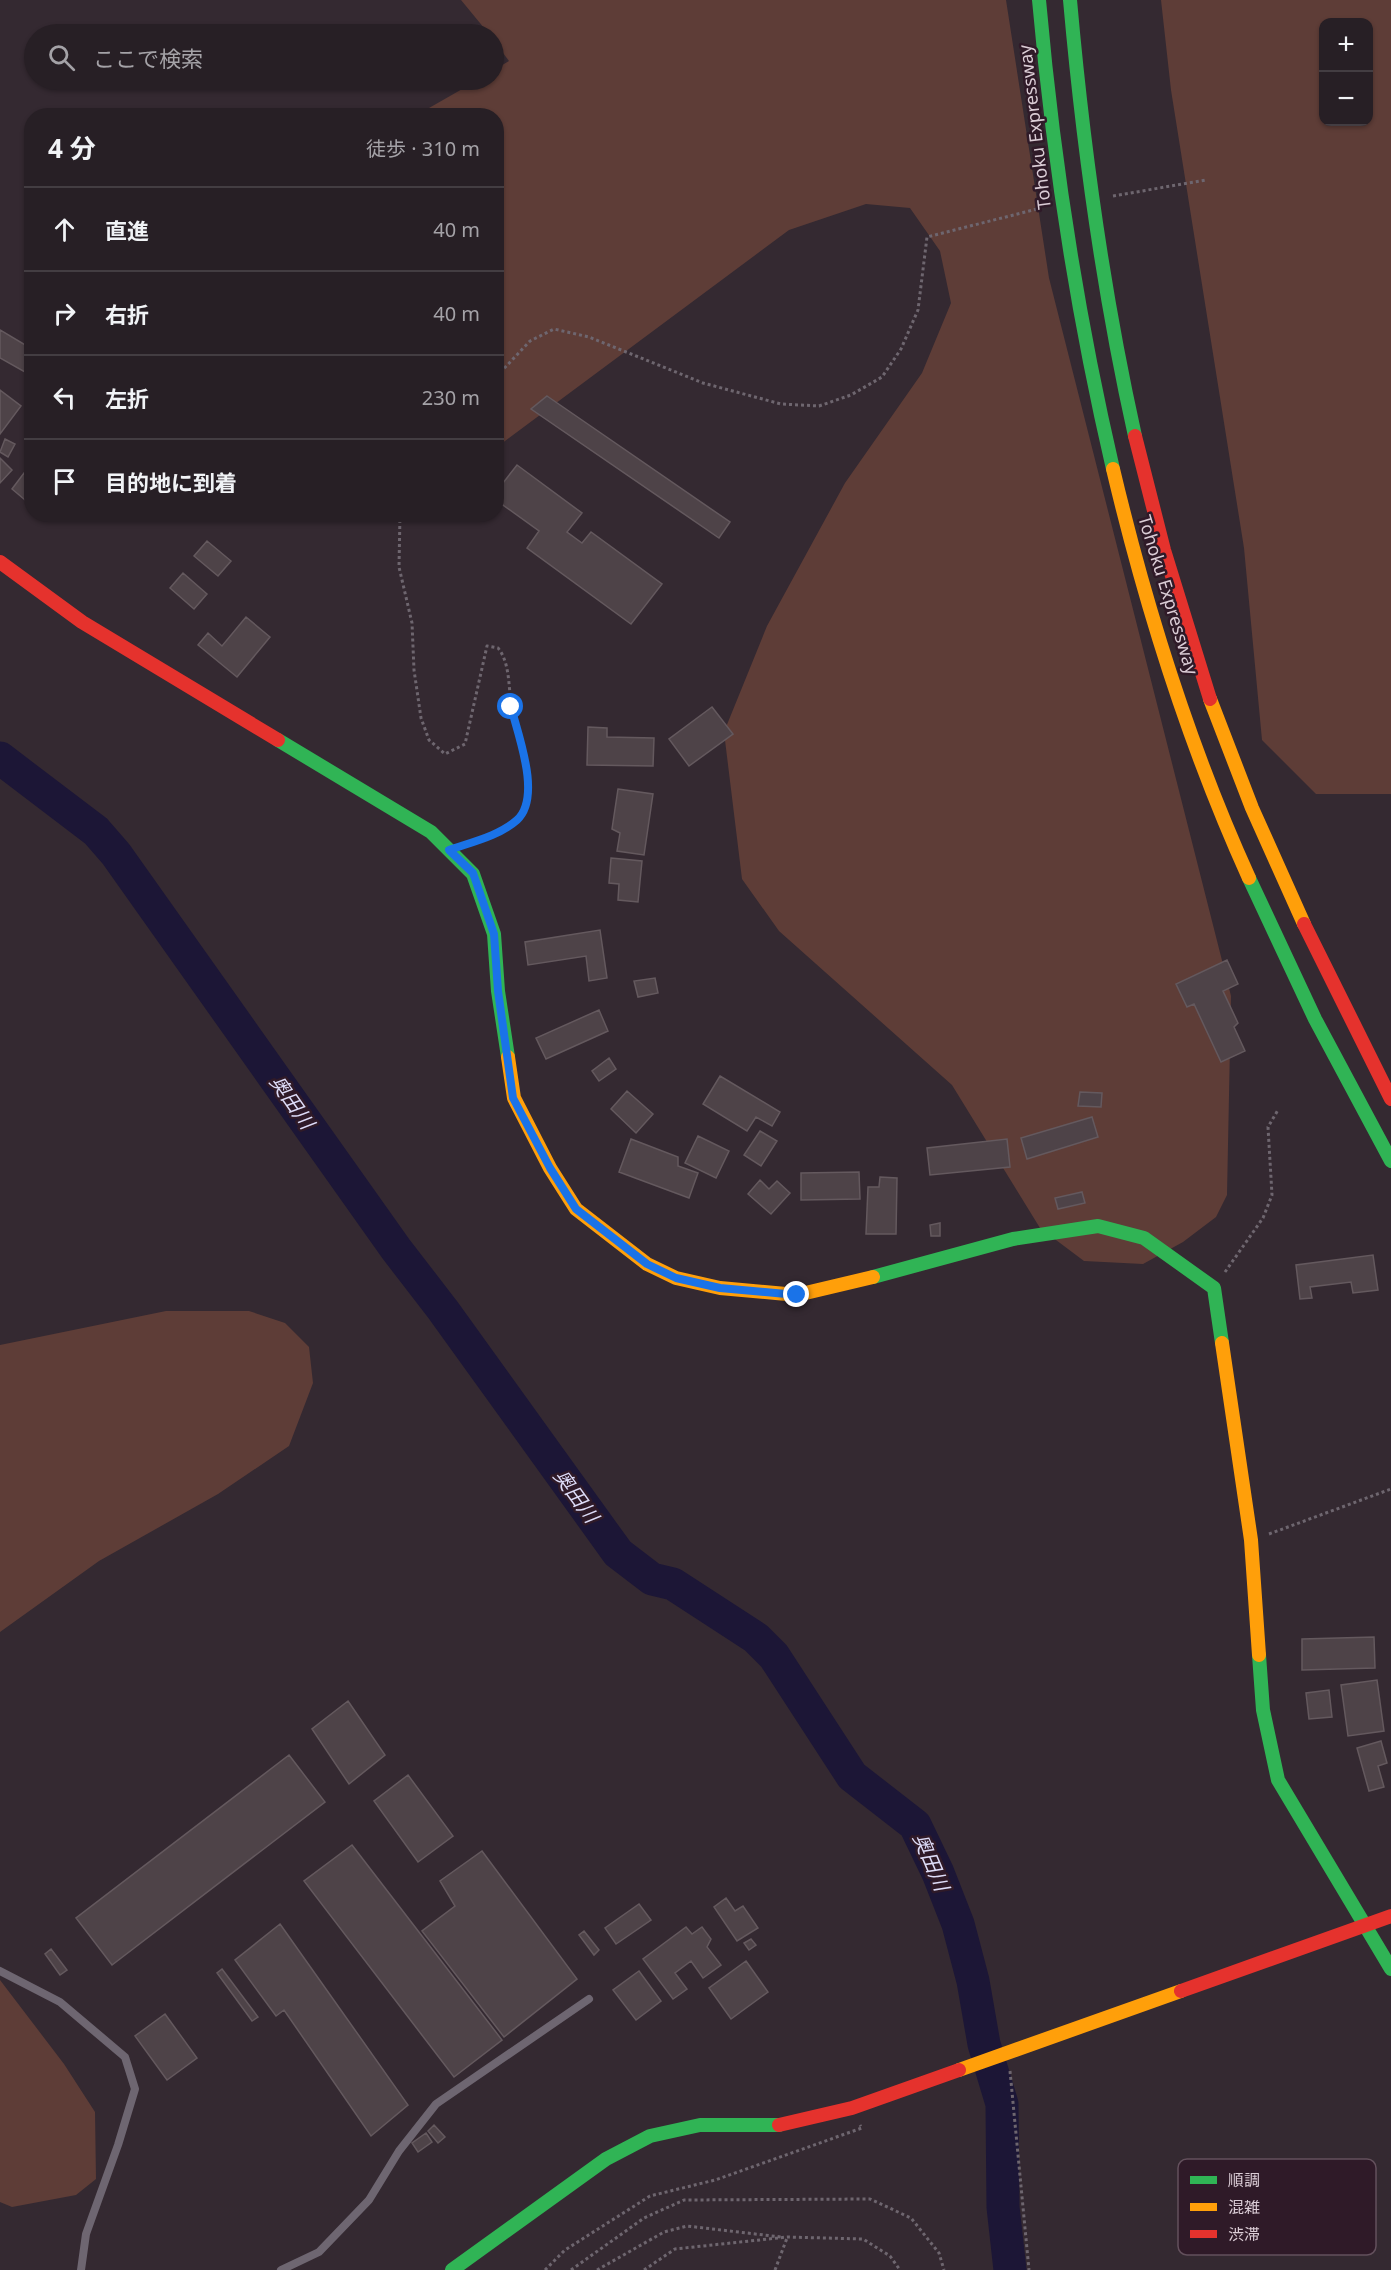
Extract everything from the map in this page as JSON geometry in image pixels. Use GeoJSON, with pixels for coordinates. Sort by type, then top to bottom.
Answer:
{"type":"FeatureCollection","features":[{"type":"Feature","properties":{"kind":"main road","name":"Tohoku Expressway"},"geometry":{"type":"LineString","coordinates":[[1039,0],[1056,162],[1075,288],[1113,472],[1158,634],[1207,775],[1290,970],[1391,1161]]}},
{"type":"Feature","properties":{"kind":"main road","name":"Tohoku Expressway"},"geometry":{"type":"LineString","coordinates":[[1070,0],[1085,159],[1104,284],[1143,465],[1186,626],[1236,765],[1274,856],[1309,934],[1391,1100]]}},
{"type":"Feature","properties":{"kind":"main road"},"geometry":{"type":"LineString","coordinates":[[0,562],[82,622],[431,832],[473,873],[494,934],[498,991],[513,1098],[550,1168],[576,1209],[647,1264],[676,1278],[720,1288],[797,1295],[839,1286],[1013,1239],[1098,1226],[1144,1238],[1214,1288],[1251,1540],[1263,1710],[1278,1780],[1391,1969]]}},
{"type":"Feature","properties":{"kind":"main road"},"geometry":{"type":"LineString","coordinates":[[452,2270],[606,2159],[650,2136],[700,2125],[773,2126],[852,2108],[1391,1916]]}},
{"type":"Feature","properties":{"kind":"lane"},"geometry":{"type":"LineString","coordinates":[[0,1971],[60,2002],[125,2056],[135,2089],[118,2145],[86,2234],[81,2270]]}},
{"type":"Feature","properties":{"kind":"lane"},"geometry":{"type":"LineString","coordinates":[[281,2270],[319,2252],[369,2200],[399,2151],[436,2104],[589,1999]]}},
{"type":"Feature","properties":{"kind":"path"},"geometry":{"type":"LineString","coordinates":[[504,369],[530,341],[554,329],[589,337],[703,383],[781,404],[819,406],[851,395],[882,376],[901,349],[918,310],[927,237],[1019,212]]}},
{"type":"Feature","properties":{"kind":"path"},"geometry":{"type":"LineString","coordinates":[[400,522],[399,567],[412,623],[414,670],[421,718],[429,740],[446,754],[465,744],[487,646],[498,648],[504,655],[511,707],[529,782],[528,801],[519,819],[496,834],[449,850]]}},
{"type":"Feature","properties":{"kind":"path"},"geometry":{"type":"LineString","coordinates":[[1214,1288],[1263,1218],[1272,1195],[1268,1127],[1278,1110]]}},
{"type":"Feature","properties":{"kind":"path"},"geometry":{"type":"LineString","coordinates":[[1251,1540],[1391,1489]]}},
{"type":"Feature","properties":{"kind":"path"},"geometry":{"type":"LineString","coordinates":[[1006,2052],[1029,2270]]}},
{"type":"Feature","properties":{"kind":"path"},"geometry":{"type":"LineString","coordinates":[[545,2270],[565,2250],[650,2196],[715,2180],[862,2128],[852,2108]]}},
{"type":"Feature","properties":{"kind":"path"},"geometry":{"type":"LineString","coordinates":[[571,2270],[644,2218],[684,2200],[870,2199],[911,2218],[939,2253],[944,2270]]}},
{"type":"Feature","properties":{"kind":"path"},"geometry":{"type":"LineString","coordinates":[[597,2270],[664,2232],[687,2226],[787,2237],[863,2239],[890,2256],[900,2270]]}},
{"type":"Feature","properties":{"kind":"path"},"geometry":{"type":"LineString","coordinates":[[644,2270],[675,2249],[787,2237]]}},
{"type":"Feature","properties":{"kind":"path"},"geometry":{"type":"LineString","coordinates":[[775,2270],[787,2237]]}},
{"type":"Feature","properties":{"kind":"shaded area"},"geometry":{"type":"Polygon","coordinates":[[[461,0],[1006,0],[1049,278],[1231,996],[1227,1195],[1216,1217],[1183,1242],[1143,1264],[1084,1261],[1040,1228],[952,1085],[779,931],[742,879],[724,732],[767,626],[845,483],[922,373],[951,303],[940,251],[910,208],[866,204],[789,230],[504,442],[504,108],[429,108],[460,90],[504,90],[504,64],[509,61],[504,54],[504,24],[481,24],[461,0]]]}},
{"type":"Feature","properties":{"kind":"shaded area"},"geometry":{"type":"Polygon","coordinates":[[[1161,0],[1391,0],[1391,794],[1316,794],[1262,740],[1244,548],[1171,90],[1161,0]]]}},
{"type":"Feature","properties":{"kind":"shaded area"},"geometry":{"type":"Polygon","coordinates":[[[166,1311],[249,1311],[285,1323],[309,1347],[313,1383],[289,1446],[218,1494],[99,1561],[0,1632],[0,1345],[166,1311]]]}},
{"type":"Feature","properties":{"kind":"shaded area"},"geometry":{"type":"Polygon","coordinates":[[[0,1980],[64,2064],[95,2112],[96,2179],[76,2195],[12,2207],[0,2202],[0,1980]]]}},
{"type":"Feature","properties":{"kind":"building"},"geometry":{"type":"Polygon","coordinates":[[[0,330],[24,344],[24,372],[0,358],[0,330]]]}},
{"type":"Feature","properties":{"kind":"building"},"geometry":{"type":"Polygon","coordinates":[[[0,390],[21,406],[0,434],[0,390]]]}},
{"type":"Feature","properties":{"kind":"building"},"geometry":{"type":"Polygon","coordinates":[[[547,396],[730,522],[719,538],[531,409],[547,396]]]}},
{"type":"Feature","properties":{"kind":"building"},"geometry":{"type":"Polygon","coordinates":[[[5,439],[15,444],[8,457],[0,452],[5,439]]]}},
{"type":"Feature","properties":{"kind":"building"},"geometry":{"type":"Polygon","coordinates":[[[0,458],[12,470],[0,483],[0,458]]]}},
{"type":"Feature","properties":{"kind":"building"},"geometry":{"type":"Polygon","coordinates":[[[517,465],[582,513],[567,532],[582,543],[591,532],[662,584],[631,624],[527,548],[539,531],[504,506],[504,482],[517,465]]]}},
{"type":"Feature","properties":{"kind":"building"},"geometry":{"type":"Polygon","coordinates":[[[24,473],[24,499],[12,489],[24,473]]]}},
{"type":"Feature","properties":{"kind":"building"},"geometry":{"type":"Polygon","coordinates":[[[207,541],[231,561],[218,576],[194,556],[207,541]]]}},
{"type":"Feature","properties":{"kind":"building"},"geometry":{"type":"Polygon","coordinates":[[[183,573],[207,594],[194,609],[170,588],[183,573]]]}},
{"type":"Feature","properties":{"kind":"building"},"geometry":{"type":"Polygon","coordinates":[[[246,617],[270,637],[237,677],[198,645],[208,633],[222,646],[246,617]]]}},
{"type":"Feature","properties":{"kind":"building"},"geometry":{"type":"Polygon","coordinates":[[[712,707],[733,734],[689,766],[669,739],[712,707]]]}},
{"type":"Feature","properties":{"kind":"building"},"geometry":{"type":"Polygon","coordinates":[[[588,727],[607,728],[607,737],[654,738],[653,766],[587,765],[588,727]]]}},
{"type":"Feature","properties":{"kind":"building"},"geometry":{"type":"Polygon","coordinates":[[[618,789],[653,794],[644,855],[617,851],[620,833],[612,829],[618,789]]]}},
{"type":"Feature","properties":{"kind":"building"},"geometry":{"type":"Polygon","coordinates":[[[611,858],[642,861],[638,902],[618,900],[619,884],[609,883],[611,858]]]}},
{"type":"Feature","properties":{"kind":"building"},"geometry":{"type":"Polygon","coordinates":[[[600,930],[607,978],[589,981],[586,956],[528,965],[525,942],[600,930]]]}},
{"type":"Feature","properties":{"kind":"building"},"geometry":{"type":"Polygon","coordinates":[[[1227,960],[1238,984],[1223,991],[1238,1023],[1234,1027],[1245,1051],[1221,1062],[1194,1004],[1187,1007],[1176,984],[1227,960]]]}},
{"type":"Feature","properties":{"kind":"building"},"geometry":{"type":"Polygon","coordinates":[[[655,978],[658,993],[638,997],[634,981],[655,978]]]}},
{"type":"Feature","properties":{"kind":"building"},"geometry":{"type":"Polygon","coordinates":[[[599,1010],[608,1031],[546,1059],[536,1038],[599,1010]]]}},
{"type":"Feature","properties":{"kind":"building"},"geometry":{"type":"Polygon","coordinates":[[[609,1058],[616,1069],[599,1081],[592,1071],[609,1058]]]}},
{"type":"Feature","properties":{"kind":"building"},"geometry":{"type":"Polygon","coordinates":[[[720,1076],[780,1112],[772,1126],[756,1117],[747,1131],[703,1104],[720,1076]]]}},
{"type":"Feature","properties":{"kind":"building"},"geometry":{"type":"Polygon","coordinates":[[[627,1091],[653,1114],[636,1133],[611,1109],[627,1091]]]}},
{"type":"Feature","properties":{"kind":"building"},"geometry":{"type":"Polygon","coordinates":[[[1080,1092],[1102,1093],[1101,1107],[1078,1106],[1080,1092]]]}},
{"type":"Feature","properties":{"kind":"building"},"geometry":{"type":"Polygon","coordinates":[[[1092,1117],[1098,1137],[1027,1159],[1021,1138],[1092,1117]]]}},
{"type":"Feature","properties":{"kind":"building"},"geometry":{"type":"Polygon","coordinates":[[[760,1131],[777,1141],[761,1166],[744,1155],[760,1131]]]}},
{"type":"Feature","properties":{"kind":"building"},"geometry":{"type":"Polygon","coordinates":[[[698,1136],[729,1151],[716,1178],[685,1163],[698,1136]]]}},
{"type":"Feature","properties":{"kind":"building"},"geometry":{"type":"Polygon","coordinates":[[[631,1139],[678,1157],[678,1166],[698,1173],[689,1198],[619,1172],[631,1139]]]}},
{"type":"Feature","properties":{"kind":"building"},"geometry":{"type":"Polygon","coordinates":[[[1007,1139],[1010,1167],[930,1175],[927,1148],[1007,1139]]]}},
{"type":"Feature","properties":{"kind":"building"},"geometry":{"type":"Polygon","coordinates":[[[859,1172],[860,1199],[801,1200],[801,1173],[859,1172]]]}},
{"type":"Feature","properties":{"kind":"building"},"geometry":{"type":"Polygon","coordinates":[[[880,1177],[897,1178],[896,1234],[866,1234],[868,1187],[879,1187],[880,1177]]]}},
{"type":"Feature","properties":{"kind":"building"},"geometry":{"type":"Polygon","coordinates":[[[760,1180],[769,1189],[777,1181],[790,1193],[771,1214],[748,1194],[760,1180]]]}},
{"type":"Feature","properties":{"kind":"building"},"geometry":{"type":"Polygon","coordinates":[[[1082,1192],[1085,1203],[1058,1209],[1055,1198],[1082,1192]]]}},
{"type":"Feature","properties":{"kind":"building"},"geometry":{"type":"Polygon","coordinates":[[[940,1223],[940,1236],[931,1236],[930,1225],[940,1223]]]}},
{"type":"Feature","properties":{"kind":"building"},"geometry":{"type":"Polygon","coordinates":[[[1373,1255],[1378,1290],[1353,1293],[1351,1282],[1310,1287],[1312,1298],[1300,1299],[1296,1265],[1373,1255]]]}},
{"type":"Feature","properties":{"kind":"building"},"geometry":{"type":"Polygon","coordinates":[[[1374,1637],[1375,1668],[1302,1670],[1302,1639],[1374,1637]]]}},
{"type":"Feature","properties":{"kind":"building"},"geometry":{"type":"Polygon","coordinates":[[[1377,1680],[1384,1731],[1348,1736],[1341,1685],[1377,1680]]]}},
{"type":"Feature","properties":{"kind":"building"},"geometry":{"type":"Polygon","coordinates":[[[1329,1690],[1332,1717],[1309,1719],[1306,1693],[1329,1690]]]}},
{"type":"Feature","properties":{"kind":"building"},"geometry":{"type":"Polygon","coordinates":[[[348,1701],[385,1755],[349,1784],[312,1729],[348,1701]]]}},
{"type":"Feature","properties":{"kind":"building"},"geometry":{"type":"Polygon","coordinates":[[[1381,1741],[1387,1763],[1378,1766],[1384,1787],[1369,1791],[1357,1748],[1381,1741]]]}},
{"type":"Feature","properties":{"kind":"building"},"geometry":{"type":"Polygon","coordinates":[[[289,1755],[325,1802],[112,1965],[76,1918],[289,1755]]]}},
{"type":"Feature","properties":{"kind":"building"},"geometry":{"type":"Polygon","coordinates":[[[408,1775],[453,1836],[418,1862],[374,1801],[408,1775]]]}},
{"type":"Feature","properties":{"kind":"building"},"geometry":{"type":"Polygon","coordinates":[[[352,1845],[502,2040],[454,2077],[304,1881],[352,1845]]]}},
{"type":"Feature","properties":{"kind":"building"},"geometry":{"type":"Polygon","coordinates":[[[482,1851],[577,1979],[504,2037],[422,1931],[455,1906],[440,1881],[482,1851]]]}},
{"type":"Feature","properties":{"kind":"building"},"geometry":{"type":"Polygon","coordinates":[[[726,1898],[735,1911],[743,1906],[758,1928],[737,1941],[714,1907],[726,1898]]]}},
{"type":"Feature","properties":{"kind":"building"},"geometry":{"type":"Polygon","coordinates":[[[639,1904],[651,1920],[616,1944],[605,1928],[639,1904]]]}},
{"type":"Feature","properties":{"kind":"building"},"geometry":{"type":"Polygon","coordinates":[[[280,1924],[408,2105],[371,2136],[284,2010],[276,2016],[235,1960],[280,1924]]]}},
{"type":"Feature","properties":{"kind":"building"},"geometry":{"type":"Polygon","coordinates":[[[686,1927],[692,1934],[702,1927],[711,1939],[707,1947],[721,1965],[703,1978],[691,1961],[675,1973],[687,1989],[673,1999],[643,1959],[686,1927]]]}},
{"type":"Feature","properties":{"kind":"building"},"geometry":{"type":"Polygon","coordinates":[[[584,1931],[599,1950],[594,1955],[579,1935],[584,1931]]]}},
{"type":"Feature","properties":{"kind":"building"},"geometry":{"type":"Polygon","coordinates":[[[751,1939],[756,1945],[749,1950],[744,1943],[751,1939]]]}},
{"type":"Feature","properties":{"kind":"building"},"geometry":{"type":"Polygon","coordinates":[[[51,1949],[67,1970],[60,1975],[45,1954],[51,1949]]]}},
{"type":"Feature","properties":{"kind":"building"},"geometry":{"type":"Polygon","coordinates":[[[746,1961],[768,1992],[731,2019],[709,1988],[746,1961]]]}},
{"type":"Feature","properties":{"kind":"building"},"geometry":{"type":"Polygon","coordinates":[[[222,1969],[258,2017],[252,2021],[217,1973],[222,1969]]]}},
{"type":"Feature","properties":{"kind":"building"},"geometry":{"type":"Polygon","coordinates":[[[639,1971],[661,2001],[636,2020],[613,1990],[639,1971]]]}},
{"type":"Feature","properties":{"kind":"building"},"geometry":{"type":"Polygon","coordinates":[[[165,2014],[197,2058],[167,2080],[135,2036],[165,2014]]]}},
{"type":"Feature","properties":{"kind":"building"},"geometry":{"type":"Polygon","coordinates":[[[434,2125],[445,2137],[438,2143],[428,2131],[434,2125]]]}},
{"type":"Feature","properties":{"kind":"building"},"geometry":{"type":"Polygon","coordinates":[[[426,2133],[432,2142],[418,2152],[412,2143],[426,2133]]]}},
{"type":"Feature","properties":{"kind":"waterway","name":"奥田川"},"geometry":{"type":"LineString","coordinates":[[0,758],[96,831],[116,854],[396,1249],[443,1310],[618,1553],[652,1579],[673,1584],[756,1638],[774,1656],[852,1776],[915,1825],[938,1873],[958,1924],[973,1981],[984,2044],[1002,2104],[1003,2207],[1010,2270]]}},
{"type":"Feature","properties":{"kind":"traffic: fast"},"geometry":{"type":"LineString","coordinates":[[1039,0],[1051,119],[1077,294],[1113,469]]}},
{"type":"Feature","properties":{"kind":"traffic: fast"},"geometry":{"type":"LineString","coordinates":[[1070,0],[1095,219],[1113,328],[1135,436]]}},
{"type":"Feature","properties":{"kind":"traffic: fast"},"geometry":{"type":"LineString","coordinates":[[278,740],[431,832],[473,874],[494,934],[498,991],[508,1057]]}},
{"type":"Feature","properties":{"kind":"traffic: fast"},"geometry":{"type":"LineString","coordinates":[[1249,878],[1315,1019],[1391,1161]]}},
{"type":"Feature","properties":{"kind":"traffic: fast"},"geometry":{"type":"LineString","coordinates":[[873,1277],[1013,1239],[1098,1226],[1144,1238],[1214,1288],[1222,1343]]}},
{"type":"Feature","properties":{"kind":"traffic: fast"},"geometry":{"type":"LineString","coordinates":[[1259,1655],[1263,1710],[1278,1780],[1391,1969]]}},
{"type":"Feature","properties":{"kind":"traffic: fast"},"geometry":{"type":"LineString","coordinates":[[452,2270],[606,2159],[650,2136],[700,2125],[779,2125]]}},
{"type":"Feature","properties":{"kind":"traffic: slow"},"geometry":{"type":"LineString","coordinates":[[1113,469],[1140,573],[1171,677],[1208,779],[1249,878]]}},
{"type":"Feature","properties":{"kind":"traffic: slow"},"geometry":{"type":"LineString","coordinates":[[1210,699],[1252,808],[1304,924]]}},
{"type":"Feature","properties":{"kind":"traffic: slow"},"geometry":{"type":"LineString","coordinates":[[508,1057],[514,1098],[550,1168],[576,1209],[647,1264],[676,1278],[720,1288],[797,1295],[873,1277]]}},
{"type":"Feature","properties":{"kind":"traffic: slow"},"geometry":{"type":"LineString","coordinates":[[1222,1343],[1251,1540],[1259,1655]]}},
{"type":"Feature","properties":{"kind":"traffic: slow"},"geometry":{"type":"LineString","coordinates":[[959,2070],[1181,1991]]}},
{"type":"Feature","properties":{"kind":"traffic: jam"},"geometry":{"type":"LineString","coordinates":[[1135,436],[1164,550],[1210,699]]}},
{"type":"Feature","properties":{"kind":"traffic: jam"},"geometry":{"type":"LineString","coordinates":[[0,562],[82,622],[278,740]]}},
{"type":"Feature","properties":{"kind":"traffic: jam"},"geometry":{"type":"LineString","coordinates":[[1304,924],[1391,1099]]}},
{"type":"Feature","properties":{"kind":"traffic: jam"},"geometry":{"type":"LineString","coordinates":[[1181,1991],[1391,1916]]}},
{"type":"Feature","properties":{"kind":"traffic: jam"},"geometry":{"type":"LineString","coordinates":[[779,2125],[852,2108],[959,2070]]}},
{"type":"Feature","properties":{"kind":"route"},"geometry":{"type":"LineString","coordinates":[[511,707],[529,782],[528,801],[519,819],[496,834],[449,850],[473,873],[494,934],[498,991],[513,1098],[550,1168],[576,1209],[647,1264],[676,1278],[720,1288],[797,1295]]}}]}
